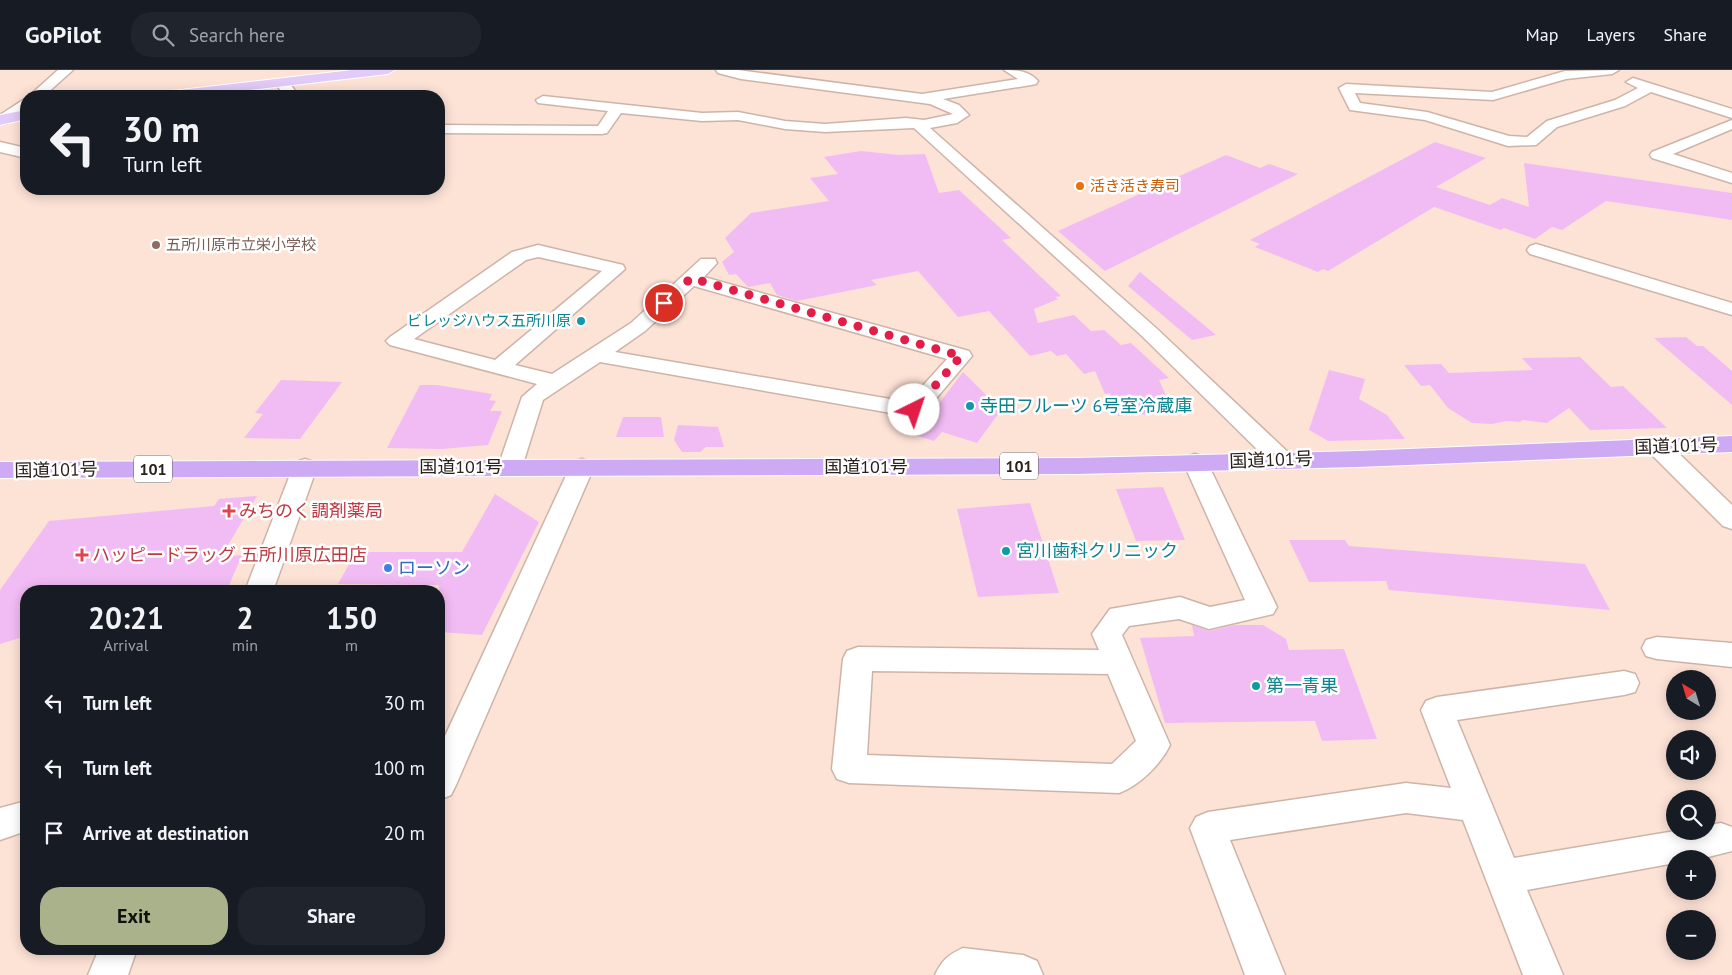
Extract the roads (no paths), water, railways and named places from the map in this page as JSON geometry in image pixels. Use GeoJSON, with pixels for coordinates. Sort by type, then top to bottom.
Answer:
{"type":"FeatureCollection","features":[{"type":"Feature","properties":{"kind":"highway","name":"国道101号"},"geometry":{"type":"LineString","coordinates":[[0,470],[986,467],[1282,460],[1732,444]]}},
{"type":"Feature","properties":{"kind":"main road"},"geometry":{"type":"LineString","coordinates":[[218,90],[388,70]]}},
{"type":"Feature","properties":{"kind":"main road"},"geometry":{"type":"LineString","coordinates":[[1,120],[20,116]]}},
{"type":"Feature","properties":{"kind":"street"},"geometry":{"type":"LineString","coordinates":[[43,90],[66,70]]}},
{"type":"Feature","properties":{"kind":"street"},"geometry":{"type":"LineString","coordinates":[[722,70],[817,75],[921,98],[954,108],[962,115],[956,120],[928,122],[921,128],[1149,332],[1282,460]]}},
{"type":"Feature","properties":{"kind":"street"},"geometry":{"type":"LineString","coordinates":[[921,98],[1031,81],[1011,70]]}},
{"type":"Feature","properties":{"kind":"street"},"geometry":{"type":"LineString","coordinates":[[1650,87],[1620,103],[1552,124],[1531,142],[1508,141],[1427,116],[1355,106],[1343,82],[1493,96],[1565,75],[1606,71],[1732,114]]}},
{"type":"Feature","properties":{"kind":"street"},"geometry":{"type":"LineString","coordinates":[[282,83],[287,90]]}},
{"type":"Feature","properties":{"kind":"street"},"geometry":{"type":"LineString","coordinates":[[543,100],[702,117],[738,116],[785,125],[825,128],[906,122],[925,125]]}},
{"type":"Feature","properties":{"kind":"street"},"geometry":{"type":"LineString","coordinates":[[1,120],[20,106]]}},
{"type":"Feature","properties":{"kind":"street"},"geometry":{"type":"LineString","coordinates":[[445,129],[602,130],[618,108]]}},
{"type":"Feature","properties":{"kind":"street"},"geometry":{"type":"LineString","coordinates":[[1732,124],[1658,155],[1732,178]]}},
{"type":"Feature","properties":{"kind":"street"},"geometry":{"type":"LineString","coordinates":[[0,147],[20,152]]}},
{"type":"Feature","properties":{"kind":"street"},"geometry":{"type":"LineString","coordinates":[[1536,250],[1732,309]]}},
{"type":"Feature","properties":{"kind":"street"},"geometry":{"type":"LineString","coordinates":[[498,368],[616,269],[538,251],[519,256],[397,341],[498,368],[555,382]]}},
{"type":"Feature","properties":{"kind":"street"},"geometry":{"type":"LineString","coordinates":[[510,467],[533,397],[638,327],[708,263]]}},
{"type":"Feature","properties":{"kind":"street"},"geometry":{"type":"LineString","coordinates":[[597,355],[914,410],[961,356],[691,278]]}},
{"type":"Feature","properties":{"kind":"street"},"geometry":{"type":"LineString","coordinates":[[1658,447],[1732,520]]}},
{"type":"Feature","properties":{"kind":"street"},"geometry":{"type":"LineString","coordinates":[[1119,662],[858,659],[849,769],[1119,779],[1154,745],[1108,634],[1120,617],[1180,608],[1209,618],[1263,607],[1195,462]]}},
{"type":"Feature","properties":{"kind":"street"},"geometry":{"type":"LineString","coordinates":[[445,772],[582,467]]}},
{"type":"Feature","properties":{"kind":"street"},"geometry":{"type":"LineString","coordinates":[[261,585],[305,468]]}},
{"type":"Feature","properties":{"kind":"street"},"geometry":{"type":"LineString","coordinates":[[1657,648],[1730,657]]}},
{"type":"Feature","properties":{"kind":"street"},"geometry":{"type":"LineString","coordinates":[[1543,975],[1437,710],[1624,683]]}},
{"type":"Feature","properties":{"kind":"street"},"geometry":{"type":"LineString","coordinates":[[1265,975],[1208,828],[1406,798],[1475,806]]}},
{"type":"Feature","properties":{"kind":"street"},"geometry":{"type":"LineString","coordinates":[[0,824],[20,818]]}},
{"type":"Feature","properties":{"kind":"street"},"geometry":{"type":"LineString","coordinates":[[1504,877],[1721,839]]}},
{"type":"Feature","properties":{"kind":"street"},"geometry":{"type":"LineString","coordinates":[[108,975],[116,955]]}},
{"type":"Feature","properties":{"kind":"street"},"geometry":{"type":"LineString","coordinates":[[955,975],[963,968],[1023,975]]}},
{"type":"Feature","properties":{"kind":"place","name":"活き活き寿司"},"geometry":{"type":"Point","coordinates":[1080,186]}},
{"type":"Feature","properties":{"kind":"place","name":"五所川原市立栄小学校"},"geometry":{"type":"Point","coordinates":[156,245]}},
{"type":"Feature","properties":{"kind":"place","name":"ビレッジハウス五所川原"},"geometry":{"type":"Point","coordinates":[581,321]}},
{"type":"Feature","properties":{"kind":"place","name":"寺田フルーツ 6号室冷蔵庫"},"geometry":{"type":"Point","coordinates":[970,406]}},
{"type":"Feature","properties":{"kind":"place","name":"みちのく調剤薬局"},"geometry":{"type":"Point","coordinates":[229,511]}},
{"type":"Feature","properties":{"kind":"place","name":"宮川歯科クリニック"},"geometry":{"type":"Point","coordinates":[1006,551]}},
{"type":"Feature","properties":{"kind":"place","name":"ハッピードラッグ 五所川原広田店"},"geometry":{"type":"Point","coordinates":[82,555]}},
{"type":"Feature","properties":{"kind":"place","name":"ローソン"},"geometry":{"type":"Point","coordinates":[388,568]}},
{"type":"Feature","properties":{"kind":"place","name":"第一青果"},"geometry":{"type":"Point","coordinates":[1256,686]}}]}
